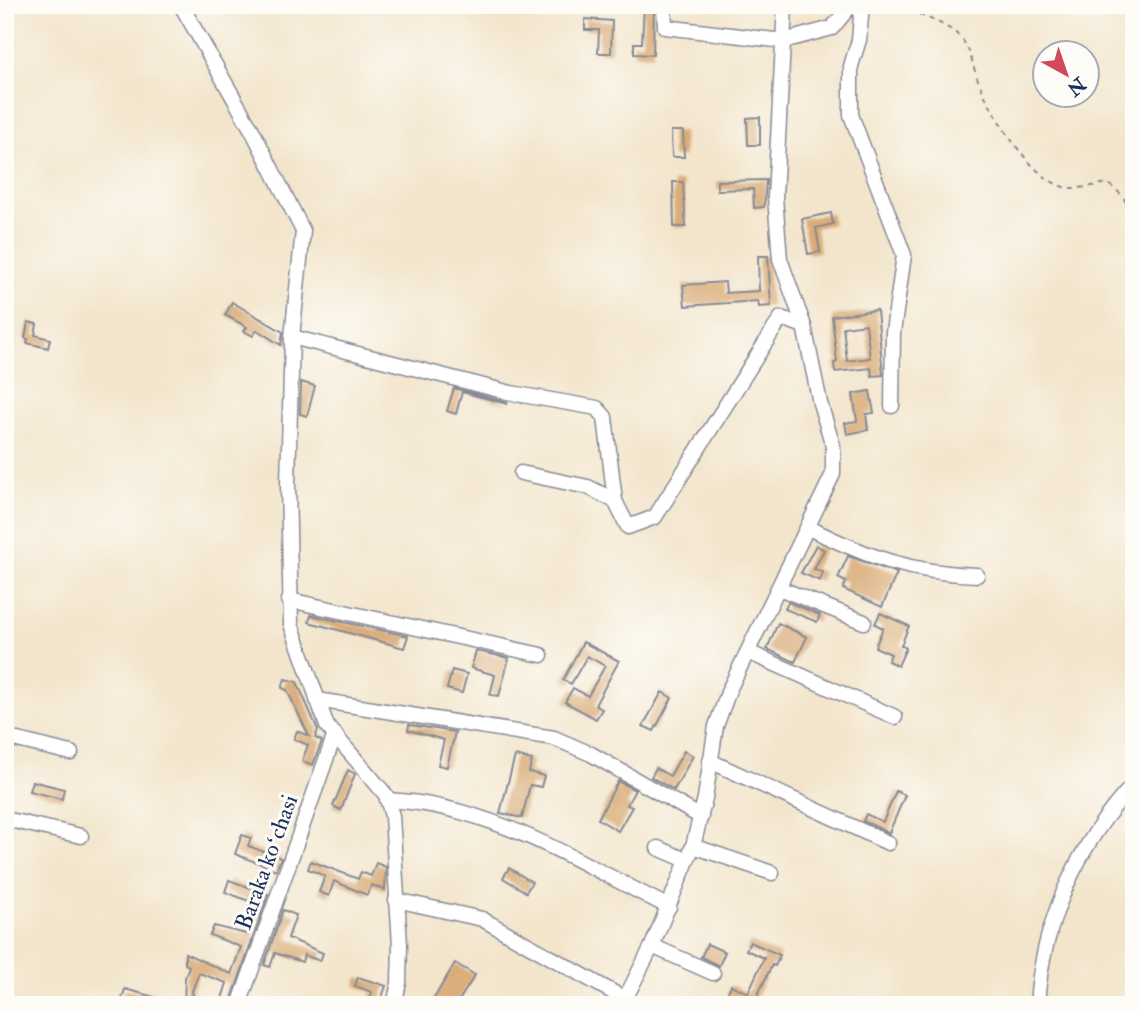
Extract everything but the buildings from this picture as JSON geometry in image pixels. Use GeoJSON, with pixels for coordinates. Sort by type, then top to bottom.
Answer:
{"type":"FeatureCollection","features":[{"type":"Feature","properties":{"kind":"street"},"geometry":{"type":"LineString","coordinates":[[181,5],[253,132],[303,231],[292,337],[291,624],[327,726],[373,778],[387,800],[392,816],[399,983],[394,1005]]}},
{"type":"Feature","properties":{"kind":"street"},"geometry":{"type":"LineString","coordinates":[[664,5],[665,27],[783,41],[832,28],[851,5]]}},
{"type":"Feature","properties":{"kind":"street"},"geometry":{"type":"LineString","coordinates":[[396,900],[482,919],[623,1002],[669,907],[701,817],[716,726],[748,652],[833,474],[833,446],[820,403],[804,326],[779,259],[775,197],[785,5]]}},
{"type":"Feature","properties":{"kind":"street"},"geometry":{"type":"LineString","coordinates":[[862,5],[859,40],[851,66],[850,115],[904,255],[893,332],[892,406]]}},
{"type":"Feature","properties":{"kind":"street"},"geometry":{"type":"LineString","coordinates":[[292,337],[511,393],[597,408],[605,417],[615,501],[628,527],[655,517],[781,318],[804,326]]}},
{"type":"Feature","properties":{"kind":"street"},"geometry":{"type":"LineString","coordinates":[[521,473],[588,486],[615,501]]}},
{"type":"Feature","properties":{"kind":"street"},"geometry":{"type":"LineString","coordinates":[[809,528],[852,550],[901,566],[930,573],[977,575]]}},
{"type":"Feature","properties":{"kind":"street"},"geometry":{"type":"LineString","coordinates":[[779,588],[864,622]]}},
{"type":"Feature","properties":{"kind":"street"},"geometry":{"type":"LineString","coordinates":[[289,600],[541,655]]}},
{"type":"Feature","properties":{"kind":"street"},"geometry":{"type":"LineString","coordinates":[[748,652],[895,717]]}},
{"type":"Feature","properties":{"kind":"street"},"geometry":{"type":"LineString","coordinates":[[317,700],[554,738],[591,754],[701,817]]}},
{"type":"Feature","properties":{"kind":"street","name":"Baraka koʻchasi"},"geometry":{"type":"LineString","coordinates":[[239,1005],[335,734]]}},
{"type":"Feature","properties":{"kind":"street"},"geometry":{"type":"LineString","coordinates":[[5,737],[71,753]]}},
{"type":"Feature","properties":{"kind":"street"},"geometry":{"type":"LineString","coordinates":[[710,761],[888,843]]}},
{"type":"Feature","properties":{"kind":"street"},"geometry":{"type":"LineString","coordinates":[[1037,1005],[1047,942],[1064,890],[1084,848],[1134,784]]}},
{"type":"Feature","properties":{"kind":"street"},"geometry":{"type":"LineString","coordinates":[[387,800],[451,810],[498,823],[538,839],[669,907]]}},
{"type":"Feature","properties":{"kind":"street"},"geometry":{"type":"LineString","coordinates":[[5,819],[81,836]]}},
{"type":"Feature","properties":{"kind":"street"},"geometry":{"type":"LineString","coordinates":[[692,846],[772,873]]}},
{"type":"Feature","properties":{"kind":"street"},"geometry":{"type":"LineString","coordinates":[[658,848],[686,860]]}},
{"type":"Feature","properties":{"kind":"street"},"geometry":{"type":"LineString","coordinates":[[652,946],[713,973]]}},
{"type":"Feature","properties":{"kind":"path"},"geometry":{"type":"LineString","coordinates":[[891,5],[933,20],[958,35],[969,49],[991,108],[1033,166],[1063,187],[1084,188],[1107,183],[1118,189],[1127,200],[1134,231]]}}]}
